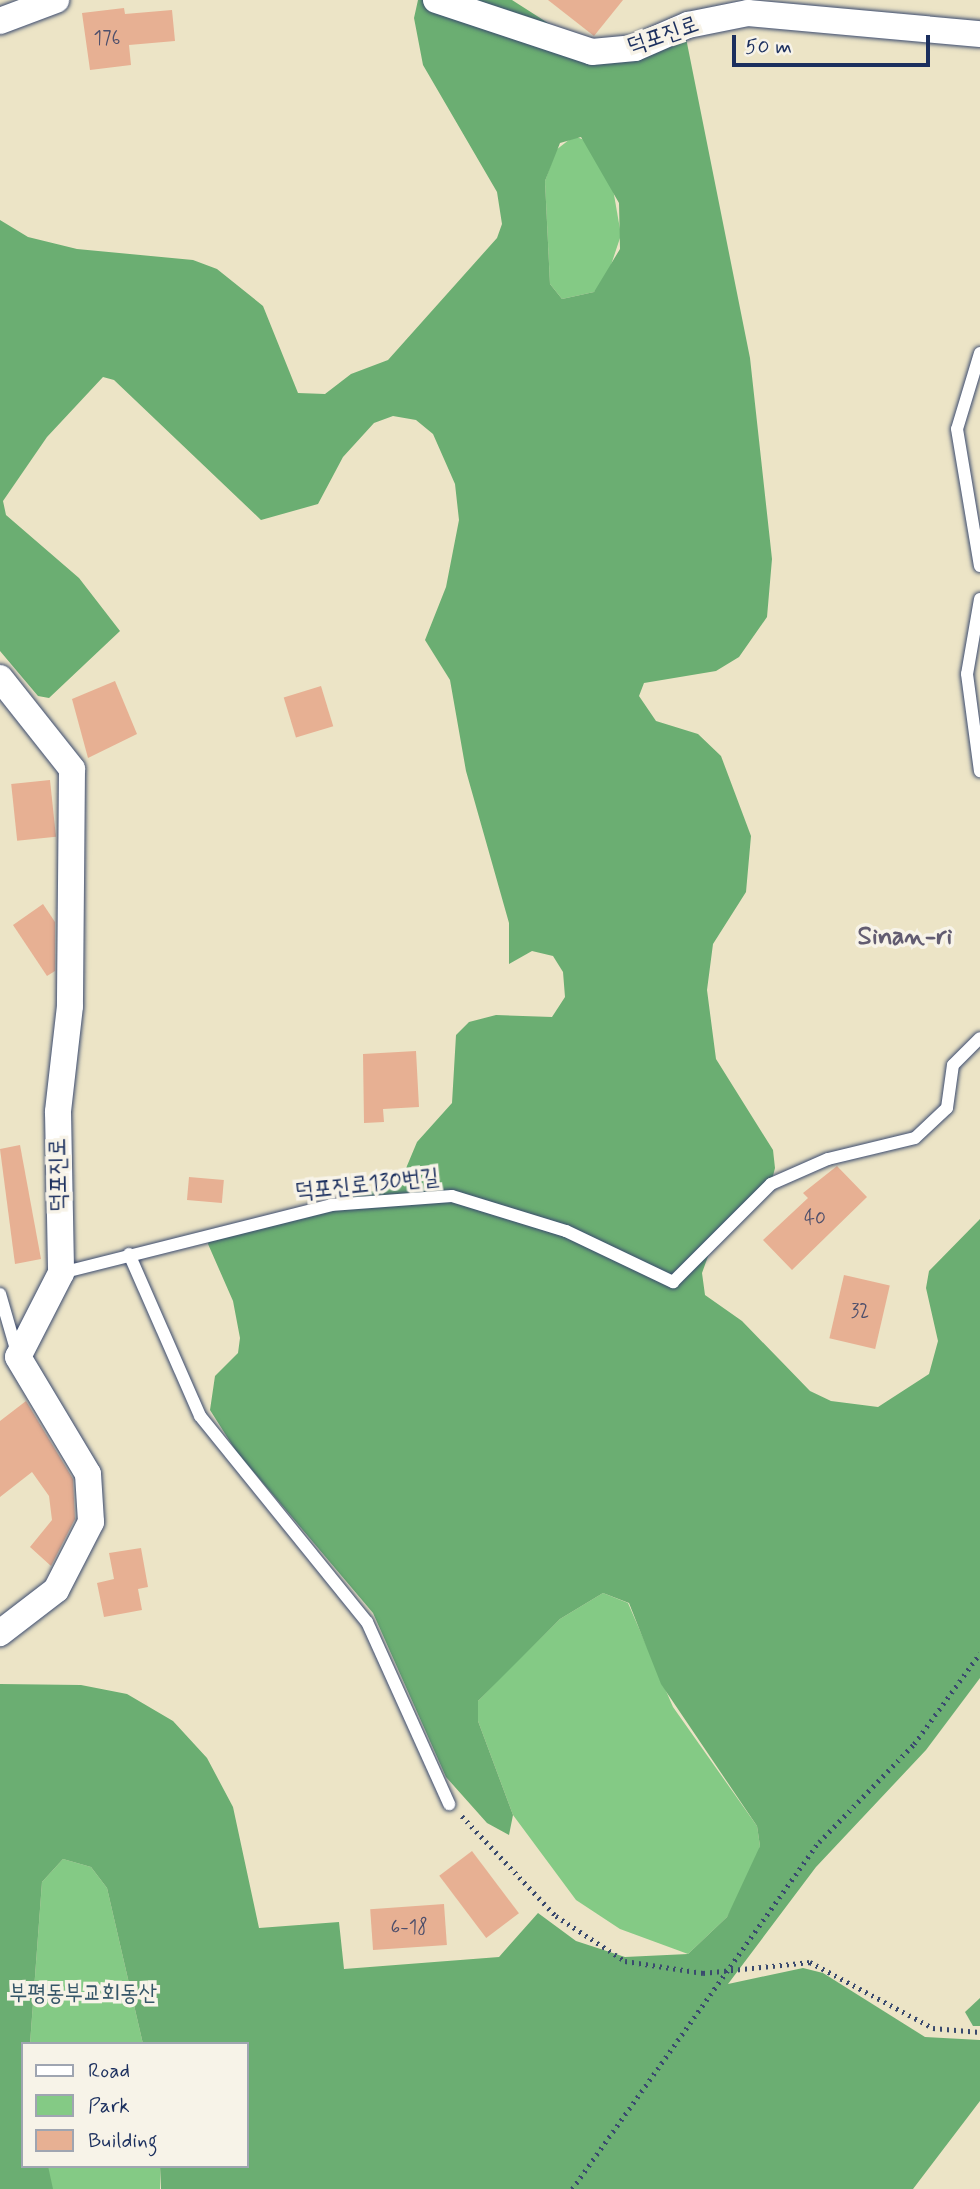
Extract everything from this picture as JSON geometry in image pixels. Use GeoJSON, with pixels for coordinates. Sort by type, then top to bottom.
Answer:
{"type":"FeatureCollection","features":[{"type":"Feature","properties":{"kind":"street"},"geometry":{"type":"LineString","coordinates":[[0,22],[56,0]]}},
{"type":"Feature","properties":{"kind":"street","name":"덕포진로"},"geometry":{"type":"LineString","coordinates":[[436,0],[592,52],[635,48],[688,25],[748,13],[980,34]]}},
{"type":"Feature","properties":{"kind":"street","name":"덕포진로"},"geometry":{"type":"LineString","coordinates":[[0,678],[11,704],[72,769],[75,806],[70,1006],[58,1112],[61,1273],[18,1357]]}},
{"type":"Feature","properties":{"kind":"street"},"geometry":{"type":"LineString","coordinates":[[0,1633],[56,1590],[91,1522],[88,1474],[18,1357]]}},
{"type":"Feature","properties":{"kind":"lane"},"geometry":{"type":"LineString","coordinates":[[980,353],[957,429],[957,455],[974,508],[980,566]]}},
{"type":"Feature","properties":{"kind":"lane"},"geometry":{"type":"LineString","coordinates":[[980,599],[967,674],[980,771]]}},
{"type":"Feature","properties":{"kind":"lane","name":"덕포진로130번길"},"geometry":{"type":"LineString","coordinates":[[61,1273],[331,1205],[452,1196],[566,1231],[673,1282],[731,1217],[771,1184],[828,1159],[915,1138],[947,1108],[953,1065],[980,1038]]}},
{"type":"Feature","properties":{"kind":"lane"},"geometry":{"type":"LineString","coordinates":[[129,1254],[200,1416],[367,1622],[449,1804]]}},
{"type":"Feature","properties":{"kind":"lane"},"geometry":{"type":"LineString","coordinates":[[0,1294],[18,1357]]}},
{"type":"Feature","properties":{"kind":"path"},"geometry":{"type":"LineString","coordinates":[[572,2189],[819,1842],[914,1744],[980,1653]]}},
{"type":"Feature","properties":{"kind":"path"},"geometry":{"type":"LineString","coordinates":[[449,1804],[556,1916],[601,1949],[655,1969],[729,1971],[795,1961],[825,1965],[912,2019],[980,2032]]}},
{"type":"Feature","properties":{"kind":"green space"},"geometry":{"type":"Polygon","coordinates":[[[418,0],[512,0],[576,41],[686,38],[750,358],[772,559],[767,617],[739,657],[716,671],[644,683],[639,696],[656,721],[698,734],[721,756],[751,836],[746,892],[713,944],[707,990],[716,1059],[773,1150],[775,1168],[771,1184],[711,1248],[702,1273],[705,1295],[742,1321],[810,1391],[831,1401],[878,1407],[929,1374],[938,1341],[926,1288],[929,1271],[980,1219],[980,1678],[926,1750],[816,1867],[728,1984],[803,1968],[823,1973],[925,2037],[980,2040],[980,2101],[913,2189],[161,2189],[160,2168],[248,2168],[248,2042],[143,2042],[107,1888],[91,1867],[63,1859],[42,1882],[30,2042],[21,2042],[21,2168],[48,2168],[53,2189],[0,2189],[0,1684],[81,1685],[127,1694],[173,1721],[207,1758],[233,1807],[259,1928],[339,1922],[344,1969],[499,1957],[538,1913],[576,1941],[625,1957],[688,1954],[727,1917],[760,1846],[757,1826],[661,1684],[629,1603],[603,1593],[560,1619],[478,1701],[478,1721],[513,1815],[509,1835],[487,1823],[446,1777],[373,1613],[236,1451],[210,1410],[215,1376],[238,1353],[240,1338],[233,1301],[208,1244],[212,1229],[399,1185],[417,1142],[452,1103],[456,1035],[469,1022],[496,1015],[552,1017],[565,997],[563,972],[553,956],[532,951],[509,964],[509,923],[466,771],[450,680],[425,640],[446,587],[459,520],[455,484],[433,434],[416,420],[393,416],[374,423],[343,457],[318,504],[261,520],[114,380],[103,377],[47,437],[3,501],[6,515],[79,578],[120,631],[49,698],[38,696],[0,651],[0,220],[28,237],[77,249],[193,260],[217,269],[263,306],[298,393],[325,394],[351,374],[388,360],[497,238],[502,224],[497,192],[423,65],[414,18],[418,0]],[[581,137],[560,143],[545,181],[550,284],[562,299],[594,292],[620,249],[619,203],[581,137]]]}},
{"type":"Feature","properties":{"kind":"green space"},"geometry":{"type":"Polygon","coordinates":[[[574,136],[587,141],[613,189],[621,235],[606,280],[594,292],[562,299],[550,284],[545,181],[556,150],[574,136]]]}},
{"type":"Feature","properties":{"kind":"green space"},"geometry":{"type":"Polygon","coordinates":[[[603,1593],[628,1603],[673,1707],[757,1826],[760,1846],[752,1874],[727,1917],[688,1954],[620,1929],[576,1900],[513,1815],[478,1721],[478,1701],[503,1675],[560,1619],[603,1593]]]}},
{"type":"Feature","properties":{"kind":"green space","name":"부평동부교회동산"},"geometry":{"type":"Polygon","coordinates":[[[63,1859],[91,1867],[107,1888],[143,2042],[30,2042],[42,1882],[63,1859]]]}},
{"type":"Feature","properties":{"kind":"green space"},"geometry":{"type":"Polygon","coordinates":[[[980,1998],[980,2026],[973,2026],[965,2012],[980,1998]]]}},
{"type":"Feature","properties":{"kind":"green space"},"geometry":{"type":"Polygon","coordinates":[[[48,2168],[160,2168],[160,2189],[48,2189],[48,2168]]]}},
{"type":"Feature","properties":{"kind":"building"},"geometry":{"type":"Polygon","coordinates":[[[548,0],[623,0],[594,36],[548,0]]]}},
{"type":"Feature","properties":{"kind":"building"},"geometry":{"type":"Polygon","coordinates":[[[124,8],[125,14],[172,10],[175,41],[129,45],[131,65],[90,70],[82,13],[124,8]]]}},
{"type":"Feature","properties":{"kind":"building"},"geometry":{"type":"Polygon","coordinates":[[[115,681],[137,734],[88,758],[72,699],[115,681]]]}},
{"type":"Feature","properties":{"kind":"building"},"geometry":{"type":"Polygon","coordinates":[[[321,686],[333,726],[296,738],[284,697],[321,686]]]}},
{"type":"Feature","properties":{"kind":"building"},"geometry":{"type":"Polygon","coordinates":[[[50,780],[56,837],[17,841],[11,784],[50,780]]]}},
{"type":"Feature","properties":{"kind":"building"},"geometry":{"type":"Polygon","coordinates":[[[43,904],[55,922],[55,971],[47,976],[13,925],[43,904]]]}},
{"type":"Feature","properties":{"kind":"building"},"geometry":{"type":"Polygon","coordinates":[[[416,1051],[419,1107],[383,1109],[384,1122],[364,1123],[363,1054],[416,1051]]]}},
{"type":"Feature","properties":{"kind":"building"},"geometry":{"type":"Polygon","coordinates":[[[20,1145],[41,1259],[15,1264],[0,1149],[20,1145]]]}},
{"type":"Feature","properties":{"kind":"building"},"geometry":{"type":"Polygon","coordinates":[[[837,1166],[867,1197],[792,1270],[763,1240],[808,1198],[803,1193],[837,1166]]]}},
{"type":"Feature","properties":{"kind":"building"},"geometry":{"type":"Polygon","coordinates":[[[189,1177],[224,1180],[222,1203],[187,1200],[189,1177]]]}},
{"type":"Feature","properties":{"kind":"building"},"geometry":{"type":"Polygon","coordinates":[[[844,1275],[890,1286],[875,1349],[829,1338],[844,1275]]]}},
{"type":"Feature","properties":{"kind":"building"},"geometry":{"type":"Polygon","coordinates":[[[26,1401],[73,1479],[75,1519],[51,1566],[30,1547],[52,1520],[49,1496],[32,1472],[0,1497],[0,1421],[26,1401]]]}},
{"type":"Feature","properties":{"kind":"building"},"geometry":{"type":"Polygon","coordinates":[[[141,1548],[148,1587],[138,1589],[142,1610],[104,1617],[97,1583],[114,1579],[109,1553],[141,1548]]]}},
{"type":"Feature","properties":{"kind":"building"},"geometry":{"type":"Polygon","coordinates":[[[472,1851],[519,1913],[486,1938],[439,1876],[472,1851]]]}},
{"type":"Feature","properties":{"kind":"building"},"geometry":{"type":"Polygon","coordinates":[[[444,1904],[447,1945],[373,1950],[370,1909],[444,1904]]]}},
{"type":"Feature","properties":{"kind":"district","name":"Sinan-ri"},"geometry":{"type":"Point","coordinates":[905,938]}}]}
